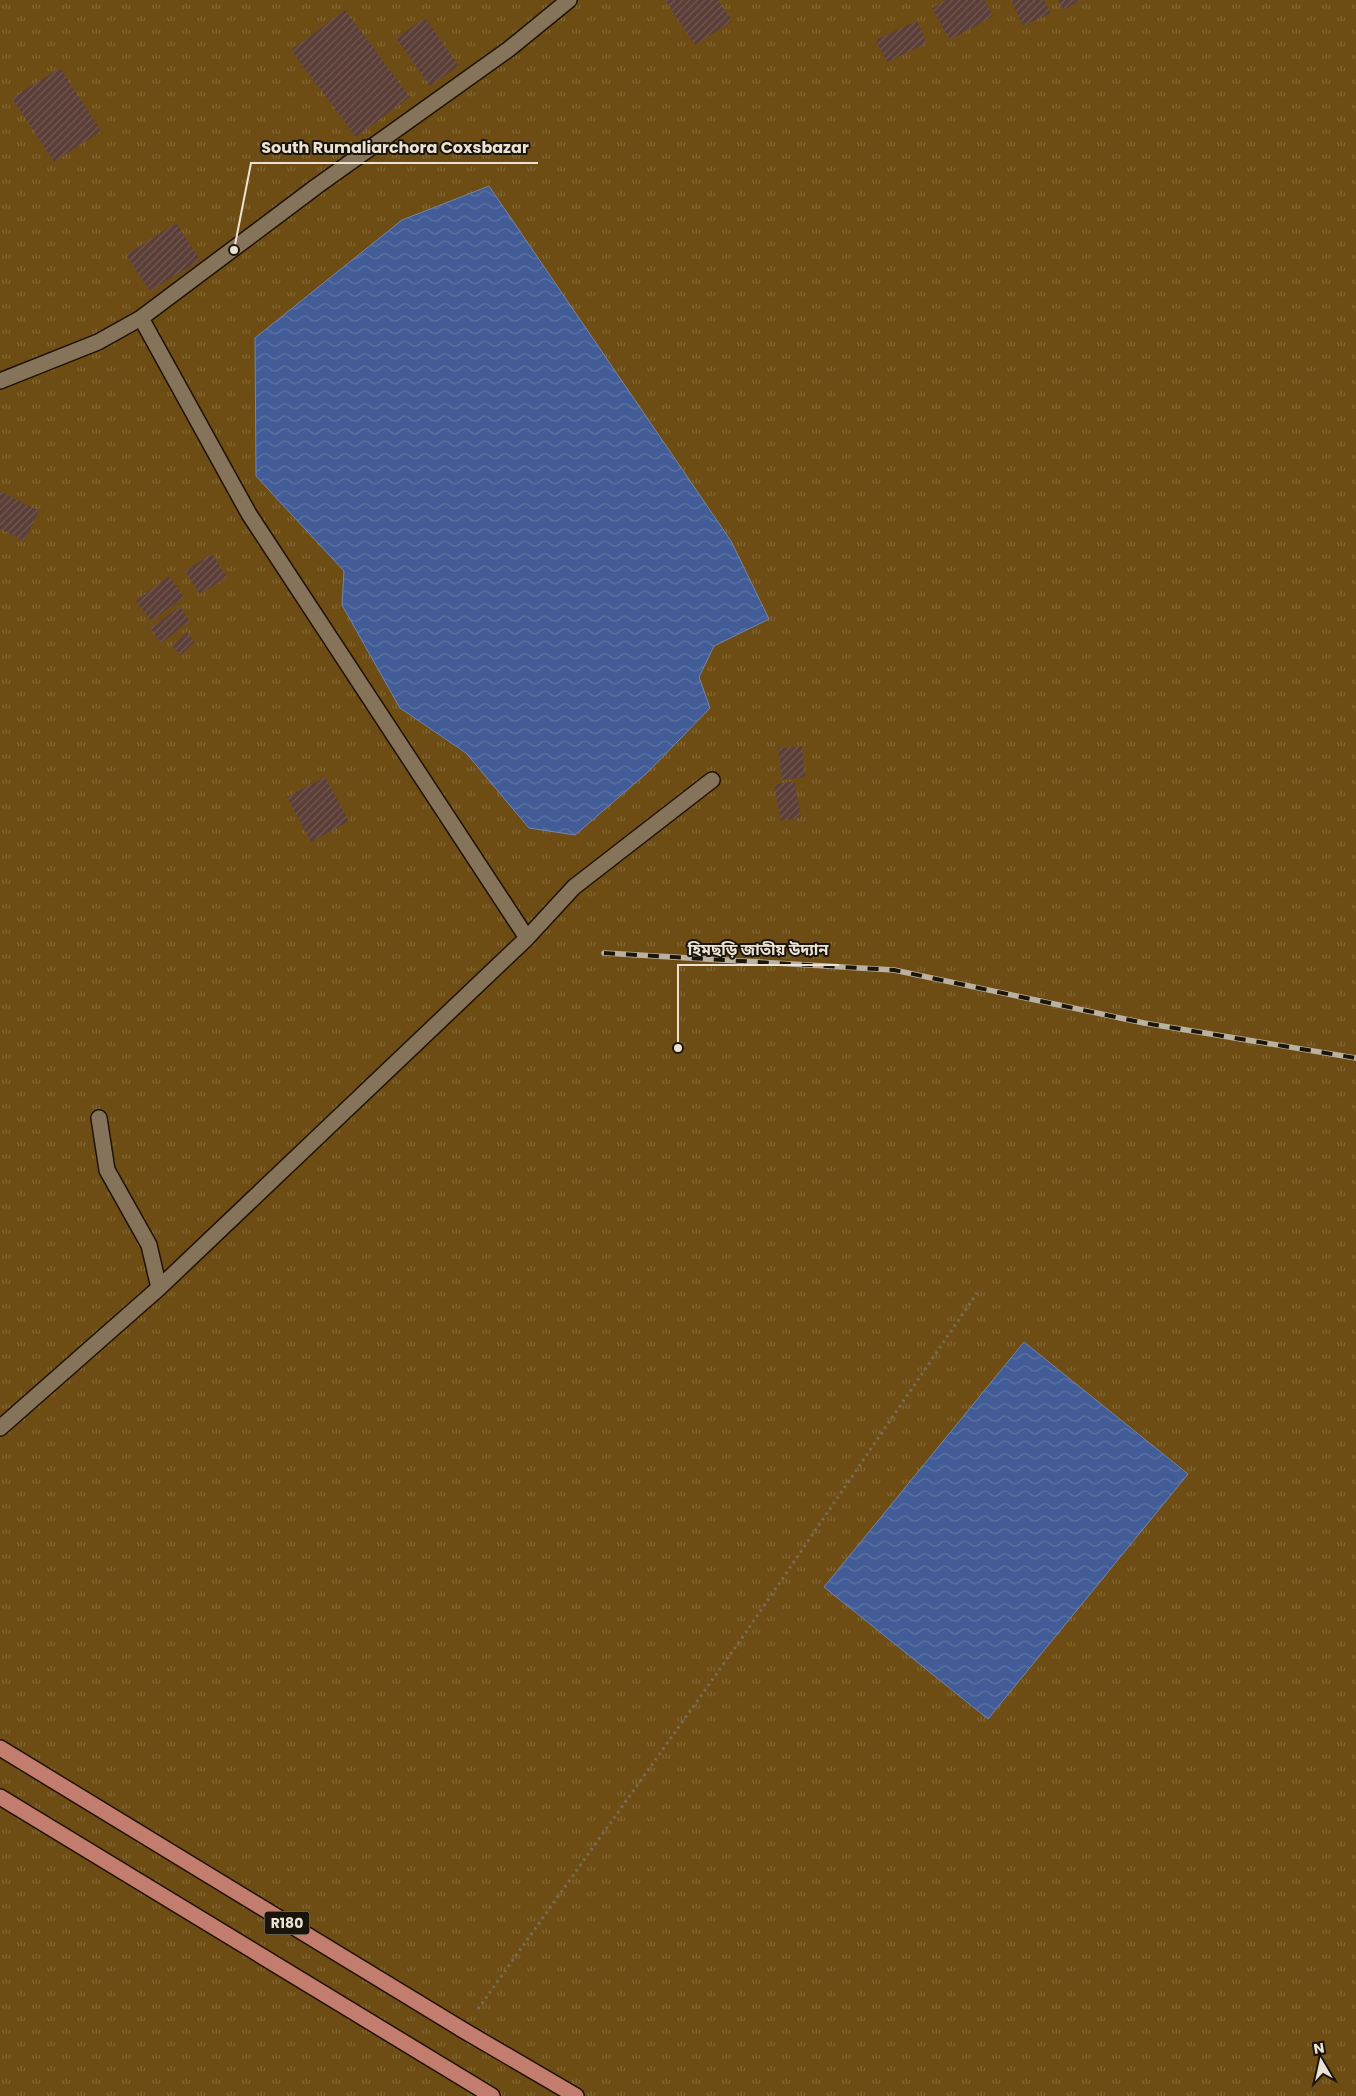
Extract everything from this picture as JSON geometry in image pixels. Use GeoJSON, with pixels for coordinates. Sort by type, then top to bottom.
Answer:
{"type":"FeatureCollection","features":[{"type":"Feature","properties":{"kind":"main road","name":"R180"},"geometry":{"type":"LineString","coordinates":[[0,1748],[463,2030],[576,2096]]}},
{"type":"Feature","properties":{"kind":"main road","name":"R180"},"geometry":{"type":"LineString","coordinates":[[0,1797],[492,2096]]}},
{"type":"Feature","properties":{"kind":"street"},"geometry":{"type":"LineString","coordinates":[[0,381],[98,342],[141,318],[317,186],[509,49],[569,0]]}},
{"type":"Feature","properties":{"kind":"street"},"geometry":{"type":"LineString","coordinates":[[141,318],[249,514],[527,938]]}},
{"type":"Feature","properties":{"kind":"street"},"geometry":{"type":"LineString","coordinates":[[0,1428],[159,1288],[527,938],[574,887],[712,780]]}},
{"type":"Feature","properties":{"kind":"street"},"geometry":{"type":"LineString","coordinates":[[99,1118],[107,1170],[149,1245],[159,1288]]}},
{"type":"Feature","properties":{"kind":"path"},"geometry":{"type":"LineString","coordinates":[[463,2030],[742,1638],[977,1293]]}},
{"type":"Feature","properties":{"kind":"green space"},"geometry":{"type":"Polygon","coordinates":[[[0,0],[1356,0],[1356,2096],[0,2096],[0,0]]]}},
{"type":"Feature","properties":{"kind":"water"},"geometry":{"type":"Polygon","coordinates":[[[489,186],[731,541],[769,619],[714,646],[699,677],[710,708],[648,772],[575,835],[529,828],[466,753],[400,708],[342,605],[344,571],[256,476],[255,338],[402,220],[489,186]]]}},
{"type":"Feature","properties":{"kind":"water"},"geometry":{"type":"Polygon","coordinates":[[[1024,1342],[1188,1474],[988,1719],[824,1587],[1024,1342]]]}},
{"type":"Feature","properties":{"kind":"building"},"geometry":{"type":"Polygon","coordinates":[[[665,0],[718,0],[732,21],[695,45],[665,0]]]}},
{"type":"Feature","properties":{"kind":"building"},"geometry":{"type":"Polygon","coordinates":[[[946,0],[985,0],[993,16],[950,40],[932,8],[946,0]]]}},
{"type":"Feature","properties":{"kind":"building"},"geometry":{"type":"Polygon","coordinates":[[[1011,0],[1044,0],[1051,13],[1023,26],[1011,0]]]}},
{"type":"Feature","properties":{"kind":"building"},"geometry":{"type":"Polygon","coordinates":[[[1057,0],[1081,0],[1064,10],[1057,0]]]}},
{"type":"Feature","properties":{"kind":"building"},"geometry":{"type":"Polygon","coordinates":[[[345,10],[410,97],[356,137],[291,50],[345,10]]]}},
{"type":"Feature","properties":{"kind":"building"},"geometry":{"type":"Polygon","coordinates":[[[425,18],[459,66],[430,86],[396,38],[425,18]]]}},
{"type":"Feature","properties":{"kind":"building"},"geometry":{"type":"Polygon","coordinates":[[[917,21],[927,43],[887,62],[876,40],[917,21]]]}},
{"type":"Feature","properties":{"kind":"building"},"geometry":{"type":"Polygon","coordinates":[[[60,68],[101,131],[54,162],[12,98],[60,68]]]}},
{"type":"Feature","properties":{"kind":"building"},"geometry":{"type":"Polygon","coordinates":[[[176,223],[200,260],[150,291],[126,255],[176,223]]]}},
{"type":"Feature","properties":{"kind":"building"},"geometry":{"type":"Polygon","coordinates":[[[0,491],[39,511],[24,541],[0,529],[0,491]]]}},
{"type":"Feature","properties":{"kind":"building"},"geometry":{"type":"Polygon","coordinates":[[[212,554],[227,577],[200,594],[185,571],[212,554]]]}},
{"type":"Feature","properties":{"kind":"building"},"geometry":{"type":"Polygon","coordinates":[[[169,576],[184,597],[151,621],[136,601],[169,576]]]}},
{"type":"Feature","properties":{"kind":"building"},"geometry":{"type":"Polygon","coordinates":[[[180,607],[190,621],[161,643],[150,628],[180,607]]]}},
{"type":"Feature","properties":{"kind":"building"},"geometry":{"type":"Polygon","coordinates":[[[187,632],[195,642],[180,655],[172,645],[187,632]]]}},
{"type":"Feature","properties":{"kind":"building"},"geometry":{"type":"Polygon","coordinates":[[[802,746],[805,777],[782,780],[778,748],[802,746]]]}},
{"type":"Feature","properties":{"kind":"building"},"geometry":{"type":"Polygon","coordinates":[[[325,777],[349,821],[311,842],[287,797],[325,777]]]}},
{"type":"Feature","properties":{"kind":"building"},"geometry":{"type":"Polygon","coordinates":[[[794,781],[801,817],[781,821],[774,785],[794,781]]]}},
{"type":"Feature","properties":{"kind":"railway"},"geometry":{"type":"LineString","coordinates":[[604,953],[894,970],[1144,1023],[1356,1058]]}},
{"type":"Feature","properties":{"kind":"place","name":"South Rumaliarchora Coxsbazar"},"geometry":{"type":"Point","coordinates":[234,250]}},
{"type":"Feature","properties":{"kind":"place","name":"হিমছড়ি জাতীয় উদ্যান"},"geometry":{"type":"Point","coordinates":[678,1048]}}]}
